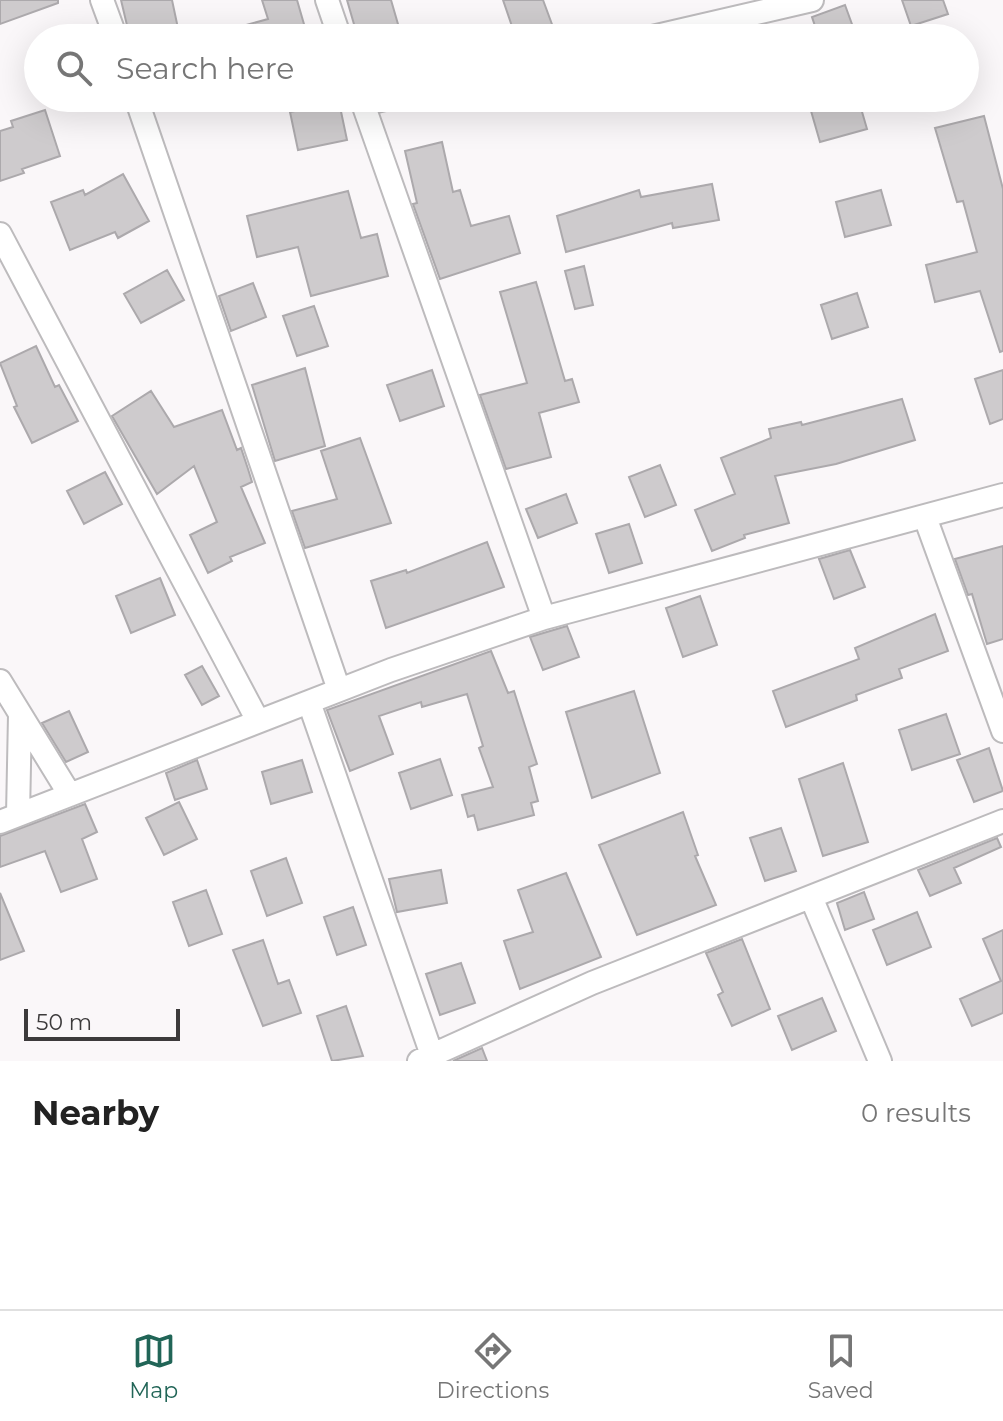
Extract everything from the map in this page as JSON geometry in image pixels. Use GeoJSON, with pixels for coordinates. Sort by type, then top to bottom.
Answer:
{"type":"FeatureCollection","features":[{"type":"Feature","properties":{"kind":"street"},"geometry":{"type":"LineString","coordinates":[[102,0],[111,24]]}},
{"type":"Feature","properties":{"kind":"street"},"geometry":{"type":"LineString","coordinates":[[327,0],[335,24]]}},
{"type":"Feature","properties":{"kind":"street"},"geometry":{"type":"LineString","coordinates":[[708,24],[812,0]]}},
{"type":"Feature","properties":{"kind":"street"},"geometry":{"type":"LineString","coordinates":[[141,112],[339,690]]}},
{"type":"Feature","properties":{"kind":"street"},"geometry":{"type":"LineString","coordinates":[[366,112],[544,618]]}},
{"type":"Feature","properties":{"kind":"street"},"geometry":{"type":"LineString","coordinates":[[0,234],[258,721]]}},
{"type":"Feature","properties":{"kind":"street"},"geometry":{"type":"LineString","coordinates":[[20,714],[9,818],[339,690],[544,618],[1003,495]]}},
{"type":"Feature","properties":{"kind":"street"},"geometry":{"type":"LineString","coordinates":[[925,517],[1003,731]]}},
{"type":"Feature","properties":{"kind":"street"},"geometry":{"type":"LineString","coordinates":[[0,681],[70,795]]}},
{"type":"Feature","properties":{"kind":"street"},"geometry":{"type":"LineString","coordinates":[[309,702],[429,1059],[592,983],[1003,821]]}},
{"type":"Feature","properties":{"kind":"street"},"geometry":{"type":"LineString","coordinates":[[811,897],[880,1061]]}},
{"type":"Feature","properties":{"kind":"building"},"geometry":{"type":"Polygon","coordinates":[[[0,0],[58,0],[58,3],[0,24],[0,0]]]}},
{"type":"Feature","properties":{"kind":"building"},"geometry":{"type":"Polygon","coordinates":[[[121,0],[172,0],[177,24],[127,24],[121,0]]]}},
{"type":"Feature","properties":{"kind":"building"},"geometry":{"type":"Polygon","coordinates":[[[262,0],[297,0],[304,24],[250,24],[268,19],[262,0]]]}},
{"type":"Feature","properties":{"kind":"building"},"geometry":{"type":"Polygon","coordinates":[[[347,0],[391,0],[398,24],[354,24],[347,0]]]}},
{"type":"Feature","properties":{"kind":"building"},"geometry":{"type":"Polygon","coordinates":[[[503,0],[543,0],[552,24],[511,24],[503,0]]]}},
{"type":"Feature","properties":{"kind":"building"},"geometry":{"type":"Polygon","coordinates":[[[902,0],[943,0],[948,14],[910,24],[902,0]]]}},
{"type":"Feature","properties":{"kind":"building"},"geometry":{"type":"Polygon","coordinates":[[[845,5],[852,24],[814,24],[812,17],[845,5]]]}},
{"type":"Feature","properties":{"kind":"building"},"geometry":{"type":"Polygon","coordinates":[[[46,112],[60,156],[22,169],[24,173],[0,181],[0,131],[13,127],[11,121],[46,112]]]}},
{"type":"Feature","properties":{"kind":"building"},"geometry":{"type":"Polygon","coordinates":[[[290,112],[341,112],[347,140],[298,150],[290,112]]]}},
{"type":"Feature","properties":{"kind":"building"},"geometry":{"type":"Polygon","coordinates":[[[811,112],[862,112],[867,129],[820,142],[811,112]]]}},
{"type":"Feature","properties":{"kind":"building"},"geometry":{"type":"Polygon","coordinates":[[[984,116],[1003,189],[1003,351],[1000,352],[980,291],[935,302],[926,265],[977,252],[963,201],[957,202],[935,128],[984,116]]]}},
{"type":"Feature","properties":{"kind":"building"},"geometry":{"type":"Polygon","coordinates":[[[442,142],[453,192],[460,190],[471,226],[509,216],[520,253],[440,279],[413,204],[417,203],[405,151],[442,142]]]}},
{"type":"Feature","properties":{"kind":"building"},"geometry":{"type":"Polygon","coordinates":[[[123,174],[149,221],[118,238],[115,232],[70,250],[51,202],[83,190],[85,195],[123,174]]]}},
{"type":"Feature","properties":{"kind":"building"},"geometry":{"type":"Polygon","coordinates":[[[712,184],[719,220],[673,228],[672,223],[566,252],[557,216],[639,190],[641,197],[712,184]]]}},
{"type":"Feature","properties":{"kind":"building"},"geometry":{"type":"Polygon","coordinates":[[[881,190],[891,225],[845,237],[836,202],[881,190]]]}},
{"type":"Feature","properties":{"kind":"building"},"geometry":{"type":"Polygon","coordinates":[[[348,191],[361,238],[377,234],[388,276],[311,296],[298,247],[257,257],[247,216],[348,191]]]}},
{"type":"Feature","properties":{"kind":"building"},"geometry":{"type":"Polygon","coordinates":[[[584,266],[593,305],[575,309],[565,271],[584,266]]]}},
{"type":"Feature","properties":{"kind":"building"},"geometry":{"type":"Polygon","coordinates":[[[167,270],[184,300],[141,323],[124,294],[167,270]]]}},
{"type":"Feature","properties":{"kind":"building"},"geometry":{"type":"Polygon","coordinates":[[[536,282],[565,381],[572,379],[579,402],[539,413],[551,457],[506,469],[480,395],[527,383],[500,292],[536,282]]]}},
{"type":"Feature","properties":{"kind":"building"},"geometry":{"type":"Polygon","coordinates":[[[253,283],[266,317],[231,331],[219,296],[253,283]]]}},
{"type":"Feature","properties":{"kind":"building"},"geometry":{"type":"Polygon","coordinates":[[[857,293],[868,327],[832,339],[821,305],[857,293]]]}},
{"type":"Feature","properties":{"kind":"building"},"geometry":{"type":"Polygon","coordinates":[[[314,306],[328,346],[297,356],[283,316],[314,306]]]}},
{"type":"Feature","properties":{"kind":"building"},"geometry":{"type":"Polygon","coordinates":[[[36,346],[55,387],[59,385],[78,421],[32,443],[14,407],[17,406],[0,363],[36,346]]]}},
{"type":"Feature","properties":{"kind":"building"},"geometry":{"type":"Polygon","coordinates":[[[305,368],[325,446],[275,461],[252,385],[305,368]]]}},
{"type":"Feature","properties":{"kind":"building"},"geometry":{"type":"Polygon","coordinates":[[[432,370],[444,406],[400,421],[387,385],[432,370]]]}},
{"type":"Feature","properties":{"kind":"building"},"geometry":{"type":"Polygon","coordinates":[[[1003,370],[1003,419],[990,424],[975,379],[1003,370]]]}},
{"type":"Feature","properties":{"kind":"building"},"geometry":{"type":"Polygon","coordinates":[[[151,391],[174,427],[222,410],[237,450],[241,448],[248,469],[252,482],[241,487],[265,543],[230,557],[232,561],[208,573],[190,535],[217,522],[194,466],[157,494],[112,416],[151,391]]]}},
{"type":"Feature","properties":{"kind":"building"},"geometry":{"type":"Polygon","coordinates":[[[902,399],[915,440],[836,464],[775,476],[789,523],[744,535],[745,538],[712,551],[695,510],[735,494],[721,458],[771,438],[769,429],[801,422],[802,425],[902,399]]]}},
{"type":"Feature","properties":{"kind":"building"},"geometry":{"type":"Polygon","coordinates":[[[360,438],[391,523],[305,548],[292,511],[337,499],[321,451],[360,438]]]}},
{"type":"Feature","properties":{"kind":"building"},"geometry":{"type":"Polygon","coordinates":[[[660,465],[676,505],[645,517],[629,477],[660,465]]]}},
{"type":"Feature","properties":{"kind":"building"},"geometry":{"type":"Polygon","coordinates":[[[105,472],[122,504],[84,524],[67,491],[105,472]]]}},
{"type":"Feature","properties":{"kind":"building"},"geometry":{"type":"Polygon","coordinates":[[[566,494],[577,523],[538,538],[526,509],[566,494]]]}},
{"type":"Feature","properties":{"kind":"building"},"geometry":{"type":"Polygon","coordinates":[[[629,524],[642,563],[609,573],[596,534],[629,524]]]}},
{"type":"Feature","properties":{"kind":"building"},"geometry":{"type":"Polygon","coordinates":[[[487,542],[504,587],[386,628],[371,581],[406,570],[407,573],[487,542]]]}},
{"type":"Feature","properties":{"kind":"building"},"geometry":{"type":"Polygon","coordinates":[[[1003,546],[1003,639],[987,644],[972,594],[968,595],[955,559],[1003,546]]]}},
{"type":"Feature","properties":{"kind":"building"},"geometry":{"type":"Polygon","coordinates":[[[850,550],[865,587],[834,599],[819,559],[850,550]]]}},
{"type":"Feature","properties":{"kind":"building"},"geometry":{"type":"Polygon","coordinates":[[[160,578],[175,615],[131,633],[116,596],[160,578]]]}},
{"type":"Feature","properties":{"kind":"building"},"geometry":{"type":"Polygon","coordinates":[[[700,596],[717,645],[683,657],[666,608],[700,596]]]}},
{"type":"Feature","properties":{"kind":"building"},"geometry":{"type":"Polygon","coordinates":[[[935,614],[948,651],[899,669],[902,678],[856,695],[857,700],[786,727],[773,691],[859,659],[855,648],[935,614]]]}},
{"type":"Feature","properties":{"kind":"building"},"geometry":{"type":"Polygon","coordinates":[[[567,626],[579,657],[543,670],[530,637],[567,626]]]}},
{"type":"Feature","properties":{"kind":"building"},"geometry":{"type":"Polygon","coordinates":[[[491,651],[508,693],[514,691],[537,764],[529,767],[538,801],[531,803],[534,815],[478,830],[474,815],[468,817],[462,795],[493,787],[479,748],[483,746],[467,694],[422,707],[421,702],[379,716],[393,754],[350,771],[327,710],[491,651]]]}},
{"type":"Feature","properties":{"kind":"building"},"geometry":{"type":"Polygon","coordinates":[[[202,666],[219,696],[202,705],[185,675],[202,666]]]}},
{"type":"Feature","properties":{"kind":"building"},"geometry":{"type":"Polygon","coordinates":[[[634,691],[660,773],[592,798],[566,712],[634,691]]]}},
{"type":"Feature","properties":{"kind":"building"},"geometry":{"type":"Polygon","coordinates":[[[69,711],[88,752],[66,762],[42,723],[69,711]]]}},
{"type":"Feature","properties":{"kind":"building"},"geometry":{"type":"Polygon","coordinates":[[[946,714],[960,754],[912,770],[899,730],[946,714]]]}},
{"type":"Feature","properties":{"kind":"building"},"geometry":{"type":"Polygon","coordinates":[[[989,748],[1003,791],[974,802],[957,760],[989,748]]]}},
{"type":"Feature","properties":{"kind":"building"},"geometry":{"type":"Polygon","coordinates":[[[440,759],[452,795],[411,809],[399,773],[440,759]]]}},
{"type":"Feature","properties":{"kind":"building"},"geometry":{"type":"Polygon","coordinates":[[[197,760],[207,789],[175,800],[166,773],[197,760]]]}},
{"type":"Feature","properties":{"kind":"building"},"geometry":{"type":"Polygon","coordinates":[[[302,760],[312,792],[271,804],[262,772],[302,760]]]}},
{"type":"Feature","properties":{"kind":"building"},"geometry":{"type":"Polygon","coordinates":[[[843,763],[868,842],[823,856],[799,779],[843,763]]]}},
{"type":"Feature","properties":{"kind":"building"},"geometry":{"type":"Polygon","coordinates":[[[179,802],[197,839],[164,855],[146,818],[179,802]]]}},
{"type":"Feature","properties":{"kind":"building"},"geometry":{"type":"Polygon","coordinates":[[[85,804],[97,832],[82,839],[97,879],[61,892],[45,851],[0,867],[0,836],[85,804]]]}},
{"type":"Feature","properties":{"kind":"building"},"geometry":{"type":"Polygon","coordinates":[[[683,812],[698,855],[695,856],[716,905],[637,935],[599,845],[683,812]]]}},
{"type":"Feature","properties":{"kind":"building"},"geometry":{"type":"Polygon","coordinates":[[[781,828],[796,871],[765,881],[750,838],[781,828]]]}},
{"type":"Feature","properties":{"kind":"building"},"geometry":{"type":"Polygon","coordinates":[[[997,838],[1001,847],[954,868],[961,883],[930,896],[918,870],[997,838]]]}},
{"type":"Feature","properties":{"kind":"building"},"geometry":{"type":"Polygon","coordinates":[[[286,858],[302,903],[267,916],[251,871],[286,858]]]}},
{"type":"Feature","properties":{"kind":"building"},"geometry":{"type":"Polygon","coordinates":[[[441,870],[447,903],[397,912],[389,879],[441,870]]]}},
{"type":"Feature","properties":{"kind":"building"},"geometry":{"type":"Polygon","coordinates":[[[566,873],[601,957],[520,989],[504,941],[533,932],[518,890],[566,873]]]}},
{"type":"Feature","properties":{"kind":"building"},"geometry":{"type":"Polygon","coordinates":[[[206,890],[222,934],[189,946],[173,902],[206,890]]]}},
{"type":"Feature","properties":{"kind":"building"},"geometry":{"type":"Polygon","coordinates":[[[864,892],[874,919],[845,930],[837,903],[864,892]]]}},
{"type":"Feature","properties":{"kind":"building"},"geometry":{"type":"Polygon","coordinates":[[[0,893],[24,951],[0,960],[0,893]]]}},
{"type":"Feature","properties":{"kind":"building"},"geometry":{"type":"Polygon","coordinates":[[[353,907],[366,945],[337,955],[324,917],[353,907]]]}},
{"type":"Feature","properties":{"kind":"building"},"geometry":{"type":"Polygon","coordinates":[[[917,912],[931,947],[887,965],[873,930],[917,912]]]}},
{"type":"Feature","properties":{"kind":"building"},"geometry":{"type":"Polygon","coordinates":[[[1003,930],[1003,1013],[972,1026],[960,999],[1001,981],[983,939],[1003,930]]]}},
{"type":"Feature","properties":{"kind":"building"},"geometry":{"type":"Polygon","coordinates":[[[742,939],[770,1009],[732,1026],[718,995],[723,992],[706,953],[742,939]]]}},
{"type":"Feature","properties":{"kind":"building"},"geometry":{"type":"Polygon","coordinates":[[[263,940],[278,984],[289,980],[301,1013],[263,1026],[233,950],[263,940]]]}},
{"type":"Feature","properties":{"kind":"building"},"geometry":{"type":"Polygon","coordinates":[[[461,963],[475,1003],[440,1015],[426,974],[461,963]]]}},
{"type":"Feature","properties":{"kind":"building"},"geometry":{"type":"Polygon","coordinates":[[[822,998],[836,1031],[792,1050],[778,1016],[822,998]]]}},
{"type":"Feature","properties":{"kind":"building"},"geometry":{"type":"Polygon","coordinates":[[[346,1006],[363,1056],[332,1061],[317,1016],[346,1006]]]}},
{"type":"Feature","properties":{"kind":"building"},"geometry":{"type":"Polygon","coordinates":[[[482,1048],[487,1061],[453,1061],[482,1048]]]}}]}
